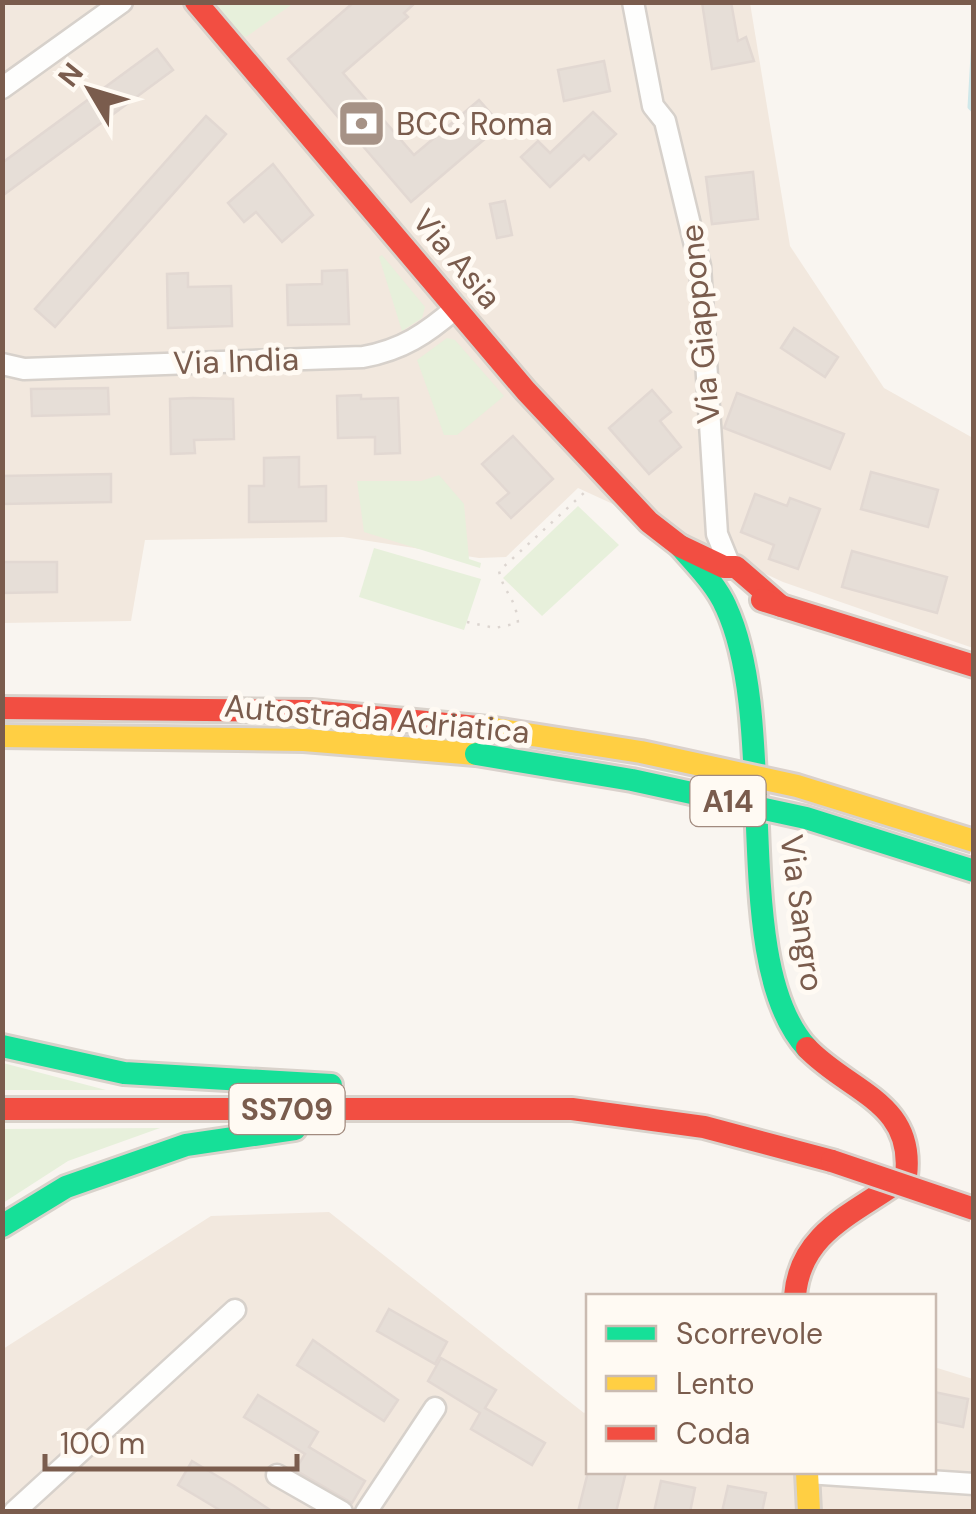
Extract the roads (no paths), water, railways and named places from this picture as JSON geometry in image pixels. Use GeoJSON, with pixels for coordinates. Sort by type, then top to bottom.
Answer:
{"type":"FeatureCollection","features":[{"type":"Feature","properties":{"kind":"main road","name":"Via Asia"},"geometry":{"type":"LineString","coordinates":[[196,2],[456,308],[649,522],[726,583],[781,606],[974,666]]}},
{"type":"Feature","properties":{"kind":"main road","name":"Via Asia"},"geometry":{"type":"LineString","coordinates":[[680,546],[726,583]]}},
{"type":"Feature","properties":{"kind":"main road","name":"Via Sangro"},"geometry":{"type":"LineString","coordinates":[[726,583],[754,721],[763,900],[776,990],[796,1037],[890,1112],[907,1136],[911,1150],[906,1176],[864,1208],[827,1225],[811,1241],[794,1285],[795,1294]]}},
{"type":"Feature","properties":{"kind":"main road","name":"Autostrada Adriatica"},"geometry":{"type":"LineString","coordinates":[[2,708],[311,711],[488,728],[640,752],[797,786],[974,841]]}},
{"type":"Feature","properties":{"kind":"main road","name":"Autostrada Adriatica"},"geometry":{"type":"LineString","coordinates":[[2,736],[304,740],[476,754],[632,780],[806,818],[974,871]]}},
{"type":"Feature","properties":{"kind":"main road"},"geometry":{"type":"LineString","coordinates":[[2,1046],[68,1064],[168,1078],[458,1092],[572,1110]]}},
{"type":"Feature","properties":{"kind":"main road","name":"SS709"},"geometry":{"type":"LineString","coordinates":[[2,1109],[572,1110],[648,1115],[732,1129],[974,1209]]}},
{"type":"Feature","properties":{"kind":"main road"},"geometry":{"type":"LineString","coordinates":[[2,1226],[66,1187],[186,1144],[305,1127],[546,1119],[572,1110]]}},
{"type":"Feature","properties":{"kind":"main road"},"geometry":{"type":"LineString","coordinates":[[807,1474],[809,1512]]}},
{"type":"Feature","properties":{"kind":"street"},"geometry":{"type":"LineString","coordinates":[[2,88],[122,2]]}},
{"type":"Feature","properties":{"kind":"street","name":"Via Giappone"},"geometry":{"type":"LineString","coordinates":[[633,2],[653,106],[665,122],[690,209],[702,297],[718,534],[726,583]]}},
{"type":"Feature","properties":{"kind":"street","name":"Via India"},"geometry":{"type":"LineString","coordinates":[[2,364],[24,369],[363,357],[396,351],[429,332],[456,308]]}},
{"type":"Feature","properties":{"kind":"street"},"geometry":{"type":"LineString","coordinates":[[14,1512],[235,1310]]}},
{"type":"Feature","properties":{"kind":"street"},"geometry":{"type":"LineString","coordinates":[[366,1512],[435,1408]]}},
{"type":"Feature","properties":{"kind":"street"},"geometry":{"type":"LineString","coordinates":[[835,1474],[974,1484]]}},
{"type":"Feature","properties":{"kind":"street"},"geometry":{"type":"LineString","coordinates":[[277,1475],[342,1512]]}},
{"type":"Feature","properties":{"kind":"waterway"},"geometry":{"type":"LineString","coordinates":[[974,38],[970,107],[974,111]]}},
{"type":"Feature","properties":{"kind":"place","name":"BCC Roma"},"geometry":{"type":"Point","coordinates":[361,124]}}]}
